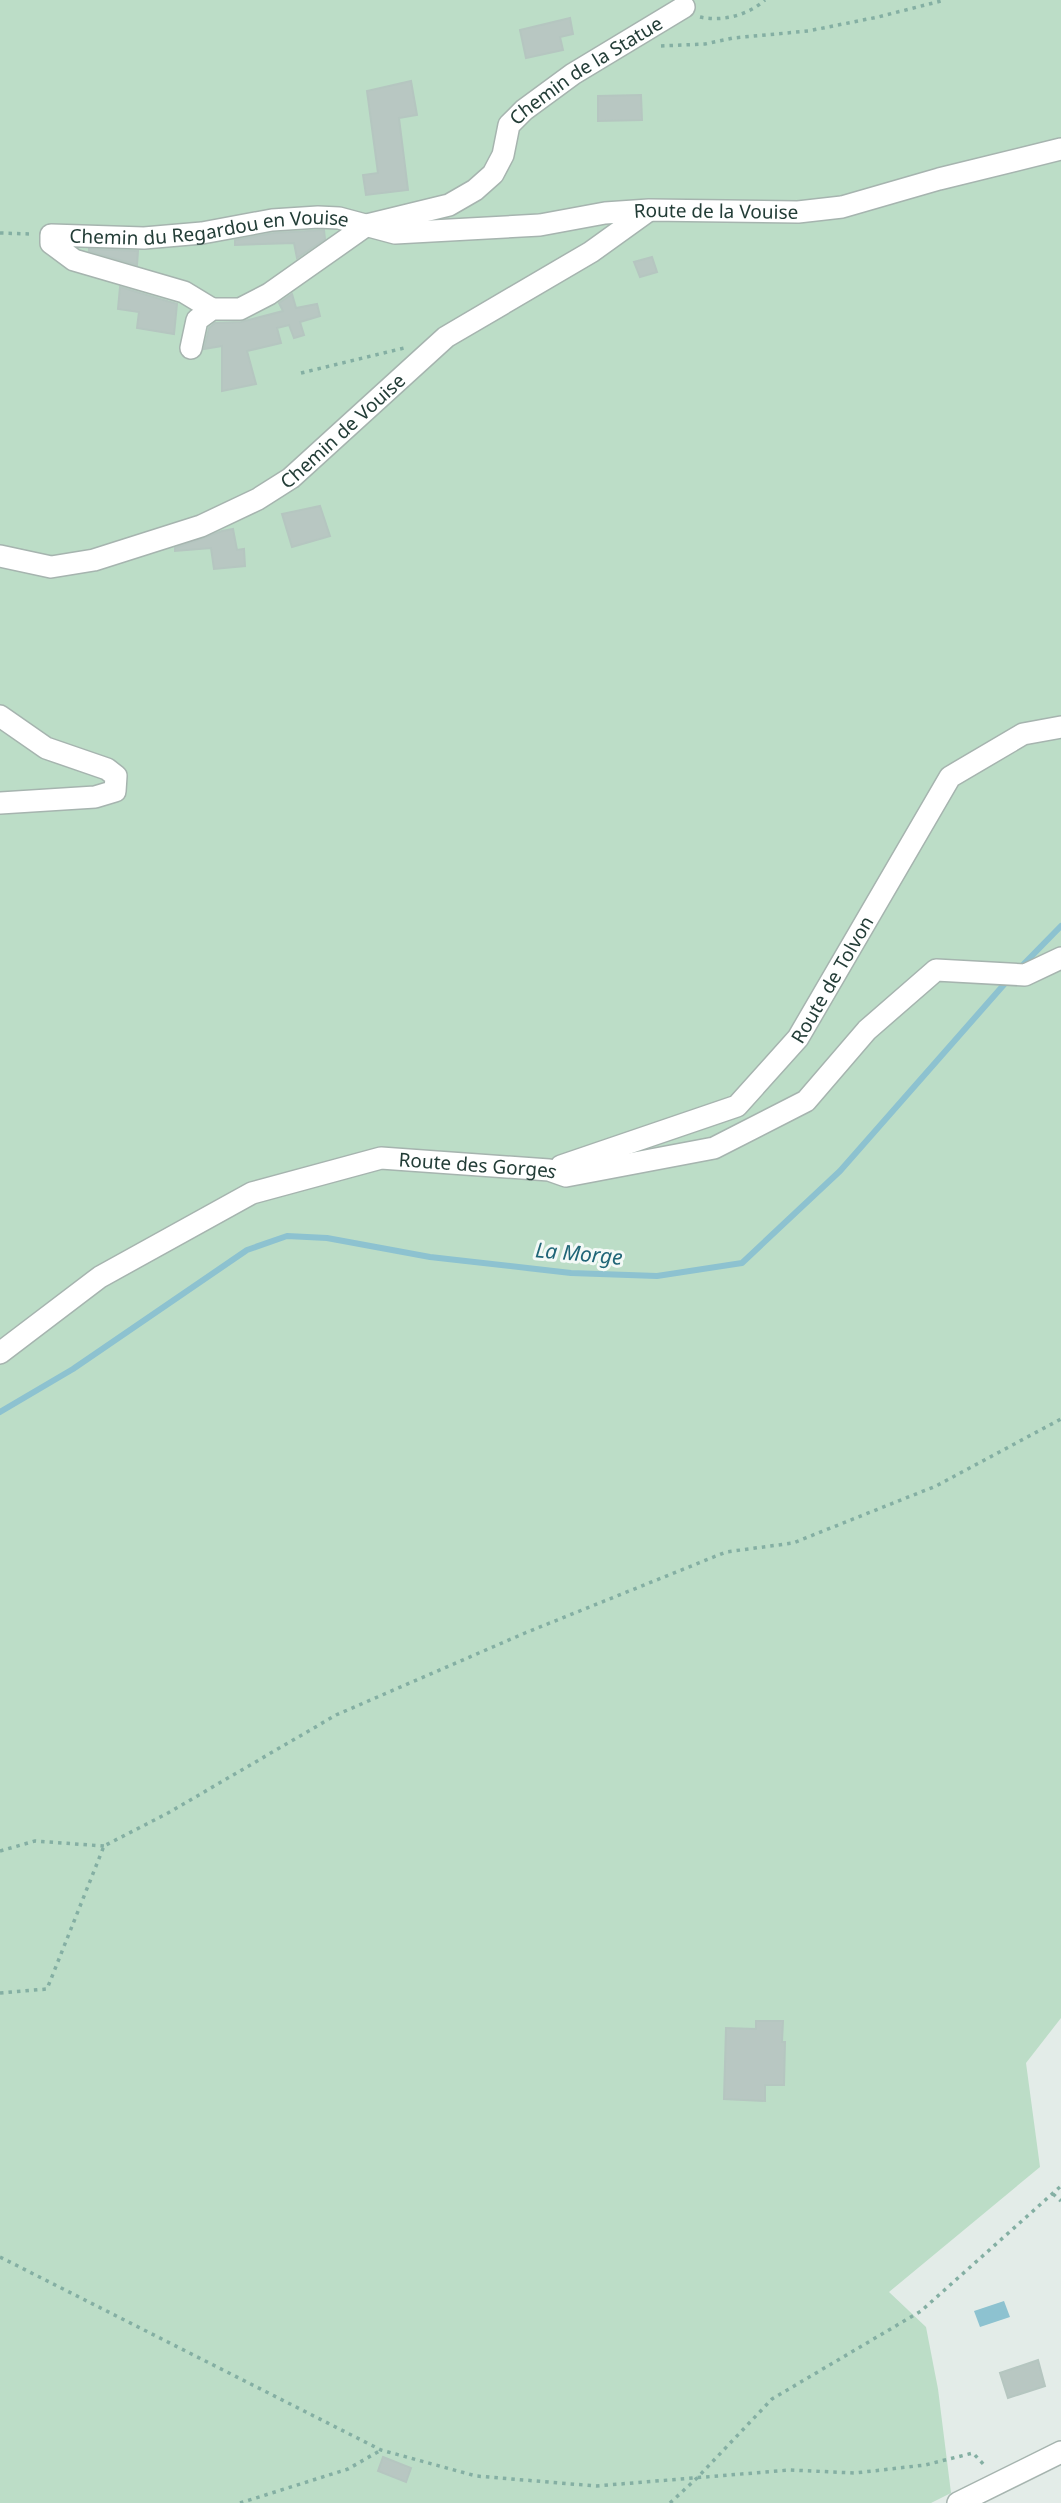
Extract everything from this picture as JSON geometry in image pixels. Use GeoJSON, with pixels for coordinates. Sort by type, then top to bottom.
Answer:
{"type":"FeatureCollection","features":[{"type":"Feature","properties":{"kind":"street","name":"Chemin de la Statue"},"geometry":{"type":"LineString","coordinates":[[367,225],[449,205],[475,190],[493,174],[503,155],[509,125],[524,110],[573,74],[684,7]]}},
{"type":"Feature","properties":{"kind":"street","name":"Route de la Vouise"},"geometry":{"type":"LineString","coordinates":[[367,225],[396,233],[540,225],[605,213],[649,210],[798,212],[842,207],[939,178],[1061,149]]}},
{"type":"Feature","properties":{"kind":"street","name":"Chemin de Vouise"},"geometry":{"type":"LineString","coordinates":[[0,556],[51,567],[94,560],[201,526],[258,499],[291,478],[446,337],[591,252],[649,210]]}},
{"type":"Feature","properties":{"kind":"street","name":"Chemin du Regardou en Vouise"},"geometry":{"type":"LineString","coordinates":[[212,309],[184,292],[74,260],[51,243],[51,235],[155,237],[202,233],[272,220],[318,217],[339,218],[367,225]]}},
{"type":"Feature","properties":{"kind":"street"},"geometry":{"type":"LineString","coordinates":[[191,348],[197,320],[212,309],[240,309],[270,294],[367,225]]}},
{"type":"Feature","properties":{"kind":"street"},"geometry":{"type":"LineString","coordinates":[[0,716],[46,748],[107,769],[116,776],[115,791],[95,797],[0,803]]}},
{"type":"Feature","properties":{"kind":"street","name":"Route de Tolvon"},"geometry":{"type":"LineString","coordinates":[[550,1170],[737,1106],[798,1038],[950,777],[1023,734],[1061,727]]}},
{"type":"Feature","properties":{"kind":"street","name":"Route des Gorges"},"geometry":{"type":"LineString","coordinates":[[0,1353],[100,1277],[252,1193],[381,1158],[550,1170],[566,1176],[715,1148],[806,1101],[867,1030],[936,970],[1025,975],[1061,958]]}},
{"type":"Feature","properties":{"kind":"street"},"geometry":{"type":"LineString","coordinates":[[958,2503],[1061,2452]]}},
{"type":"Feature","properties":{"kind":"path"},"geometry":{"type":"LineString","coordinates":[[684,7],[691,14],[720,19],[756,8],[765,0]]}},
{"type":"Feature","properties":{"kind":"path"},"geometry":{"type":"LineString","coordinates":[[621,44],[683,46],[808,31],[945,0]]}},
{"type":"Feature","properties":{"kind":"path","name":"Chemin du Regardou en Vouise"},"geometry":{"type":"LineString","coordinates":[[0,233],[51,235]]}},
{"type":"Feature","properties":{"kind":"path"},"geometry":{"type":"LineString","coordinates":[[301,373],[407,347]]}},
{"type":"Feature","properties":{"kind":"path"},"geometry":{"type":"LineString","coordinates":[[0,1851],[35,1841],[104,1846],[167,1813],[336,1715],[525,1633],[726,1552],[793,1543],[936,1486],[1061,1419]]}},
{"type":"Feature","properties":{"kind":"path"},"geometry":{"type":"LineString","coordinates":[[0,1993],[47,1989],[104,1846]]}},
{"type":"Feature","properties":{"kind":"path"},"geometry":{"type":"LineString","coordinates":[[670,2503],[772,2399],[921,2311],[1061,2186]]}},
{"type":"Feature","properties":{"kind":"path"},"geometry":{"type":"LineString","coordinates":[[1053,2194],[1061,2201]]}},
{"type":"Feature","properties":{"kind":"path"},"geometry":{"type":"LineString","coordinates":[[0,2257],[382,2449],[476,2476],[596,2486],[790,2470],[855,2473],[925,2465],[972,2453],[1001,2482]]}},
{"type":"Feature","properties":{"kind":"path"},"geometry":{"type":"LineString","coordinates":[[240,2503],[348,2469],[382,2449]]}},
{"type":"Feature","properties":{"kind":"green space"},"geometry":{"type":"Polygon","coordinates":[[[0,0],[1061,0],[1061,2018],[1026,2063],[1040,2167],[889,2292],[926,2327],[938,2389],[951,2493],[931,2503],[0,2503],[0,0]]]}},
{"type":"Feature","properties":{"kind":"water"},"geometry":{"type":"Polygon","coordinates":[[[1004,2301],[1010,2317],[980,2327],[974,2311],[1004,2301]]]}},
{"type":"Feature","properties":{"kind":"building"},"geometry":{"type":"Polygon","coordinates":[[[570,18],[573,34],[560,37],[563,50],[526,58],[520,30],[570,18]]]}},
{"type":"Feature","properties":{"kind":"building"},"geometry":{"type":"Polygon","coordinates":[[[411,81],[417,115],[399,118],[408,190],[366,195],[363,175],[378,173],[367,91],[411,81]]]}},
{"type":"Feature","properties":{"kind":"building"},"geometry":{"type":"Polygon","coordinates":[[[641,95],[642,120],[598,121],[598,96],[641,95]]]}},
{"type":"Feature","properties":{"kind":"building"},"geometry":{"type":"Polygon","coordinates":[[[324,230],[325,239],[297,258],[294,243],[235,245],[235,240],[274,233],[324,230]]]}},
{"type":"Feature","properties":{"kind":"building"},"geometry":{"type":"Polygon","coordinates":[[[89,251],[138,251],[137,265],[89,251]]]}},
{"type":"Feature","properties":{"kind":"building"},"geometry":{"type":"Polygon","coordinates":[[[652,257],[657,272],[640,277],[634,262],[652,257]]]}},
{"type":"Feature","properties":{"kind":"building"},"geometry":{"type":"Polygon","coordinates":[[[120,287],[177,304],[174,334],[137,328],[139,312],[118,309],[120,287]]]}},
{"type":"Feature","properties":{"kind":"building"},"geometry":{"type":"Polygon","coordinates":[[[292,294],[296,308],[317,304],[320,316],[300,322],[304,335],[294,338],[289,325],[277,328],[281,343],[247,351],[256,384],[222,391],[222,346],[204,349],[209,328],[215,323],[241,322],[283,311],[279,303],[292,294]]]}},
{"type":"Feature","properties":{"kind":"building"},"geometry":{"type":"Polygon","coordinates":[[[320,506],[330,536],[292,547],[282,514],[320,506]]]}},
{"type":"Feature","properties":{"kind":"building"},"geometry":{"type":"Polygon","coordinates":[[[233,529],[237,550],[244,549],[245,566],[214,569],[211,548],[175,551],[175,548],[233,529]]]}},
{"type":"Feature","properties":{"kind":"building"},"geometry":{"type":"Polygon","coordinates":[[[756,2021],[783,2021],[784,2085],[765,2085],[765,2101],[724,2099],[726,2028],[756,2029],[756,2021]]]}},
{"type":"Feature","properties":{"kind":"building"},"geometry":{"type":"Polygon","coordinates":[[[1038,2360],[1045,2386],[1008,2398],[1000,2373],[1038,2360]]]}},
{"type":"Feature","properties":{"kind":"building"},"geometry":{"type":"Polygon","coordinates":[[[383,2457],[411,2468],[406,2482],[378,2471],[383,2457]]]}},
{"type":"Feature","properties":{"kind":"waterway","name":"La Morge"},"geometry":{"type":"LineString","coordinates":[[1018,970],[1061,926]]}},
{"type":"Feature","properties":{"kind":"waterway","name":"La Morge"},"geometry":{"type":"LineString","coordinates":[[0,1412],[73,1369],[247,1250],[287,1236],[327,1238],[430,1257],[571,1273],[657,1276],[742,1263],[840,1171],[1008,980]]}}]}
